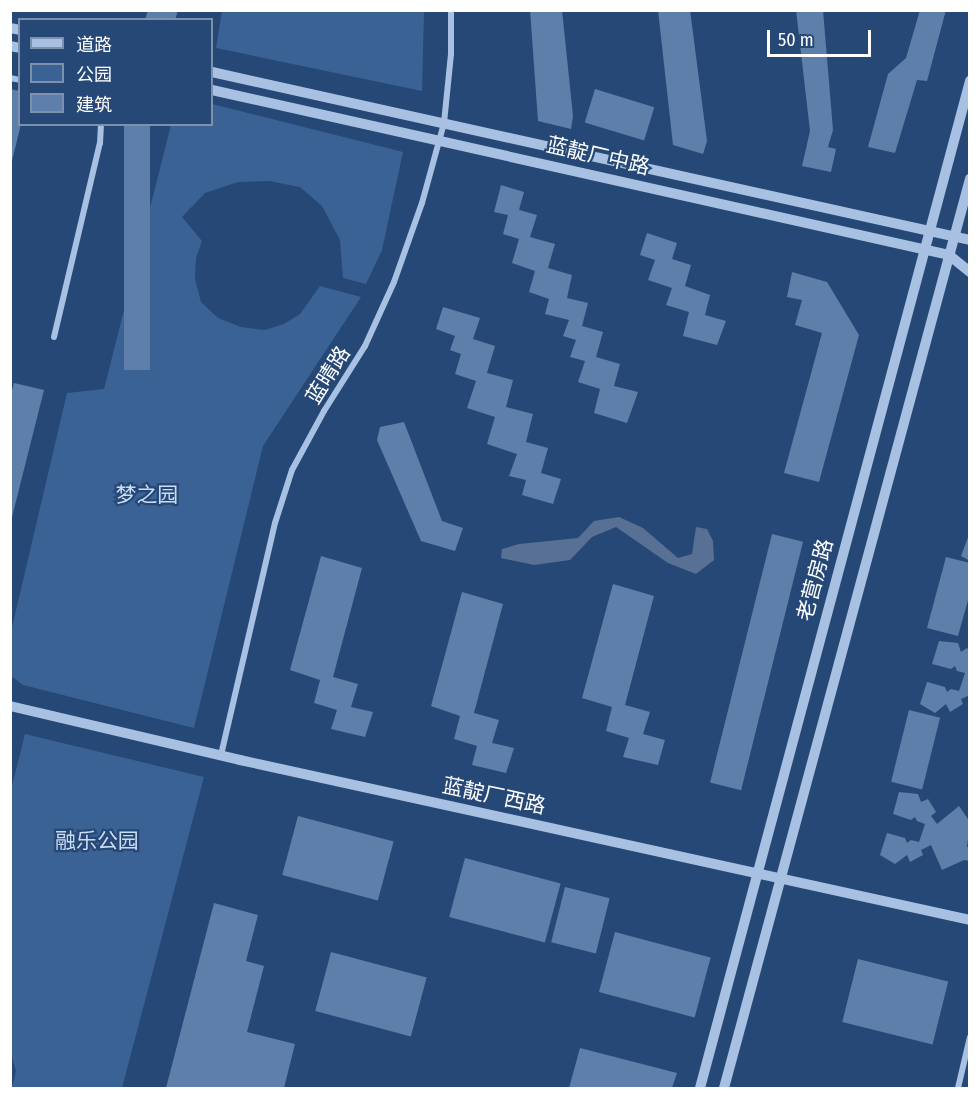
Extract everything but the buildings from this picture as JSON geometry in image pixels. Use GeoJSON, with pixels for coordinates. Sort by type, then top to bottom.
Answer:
{"type":"FeatureCollection","features":[{"type":"Feature","properties":{"kind":"street","name":"蓝晴路"},"geometry":{"type":"LineString","coordinates":[[221,755],[275,523],[292,470],[324,411],[365,346],[394,282],[441,141],[452,54],[451,10]]}},
{"type":"Feature","properties":{"kind":"street","name":"蓝靛厂中路"},"geometry":{"type":"LineString","coordinates":[[213,72],[969,240]]}},
{"type":"Feature","properties":{"kind":"street","name":"老营房路"},"geometry":{"type":"LineString","coordinates":[[700,1089],[969,81]]}},
{"type":"Feature","properties":{"kind":"street","name":"蓝靛厂中路"},"geometry":{"type":"LineString","coordinates":[[213,90],[949,255],[969,272]]}},
{"type":"Feature","properties":{"kind":"street"},"geometry":{"type":"LineString","coordinates":[[54,337],[100,143],[101,126]]}},
{"type":"Feature","properties":{"kind":"street"},"geometry":{"type":"LineString","coordinates":[[723,1089],[782,879],[969,179]]}},
{"type":"Feature","properties":{"kind":"street","name":"蓝靛厂西路"},"geometry":{"type":"LineString","coordinates":[[10,706],[221,755],[969,920]]}},
{"type":"Feature","properties":{"kind":"street"},"geometry":{"type":"LineString","coordinates":[[958,1089],[969,1037]]}},
{"type":"Feature","properties":{"kind":"green space"},"geometry":{"type":"Polygon","coordinates":[[[222,11],[424,11],[422,91],[216,48],[222,11]]]}},
{"type":"Feature","properties":{"kind":"green space","name":"梦之园"},"geometry":{"type":"Polygon","coordinates":[[[213,104],[403,152],[382,250],[366,284],[343,278],[340,240],[322,206],[300,187],[269,181],[238,182],[205,193],[182,217],[202,241],[196,258],[195,279],[201,302],[218,318],[241,327],[265,330],[284,324],[300,314],[320,286],[361,297],[263,446],[194,728],[23,685],[11,676],[10,636],[67,393],[104,389],[171,126],[213,126],[213,104]]]}},
{"type":"Feature","properties":{"kind":"green space","name":"融乐公园"},"geometry":{"type":"Polygon","coordinates":[[[25,734],[204,777],[122,1088],[12,1088],[16,1071],[10,1051],[10,794],[25,734]]]}},
{"type":"Feature","properties":{"kind":"shaded area"},"geometry":{"type":"Polygon","coordinates":[[[619,517],[643,528],[678,558],[692,554],[696,527],[707,529],[713,541],[714,560],[696,574],[668,563],[616,527],[592,537],[570,560],[534,565],[501,558],[502,549],[519,544],[578,538],[594,521],[619,517]]]}}]}
